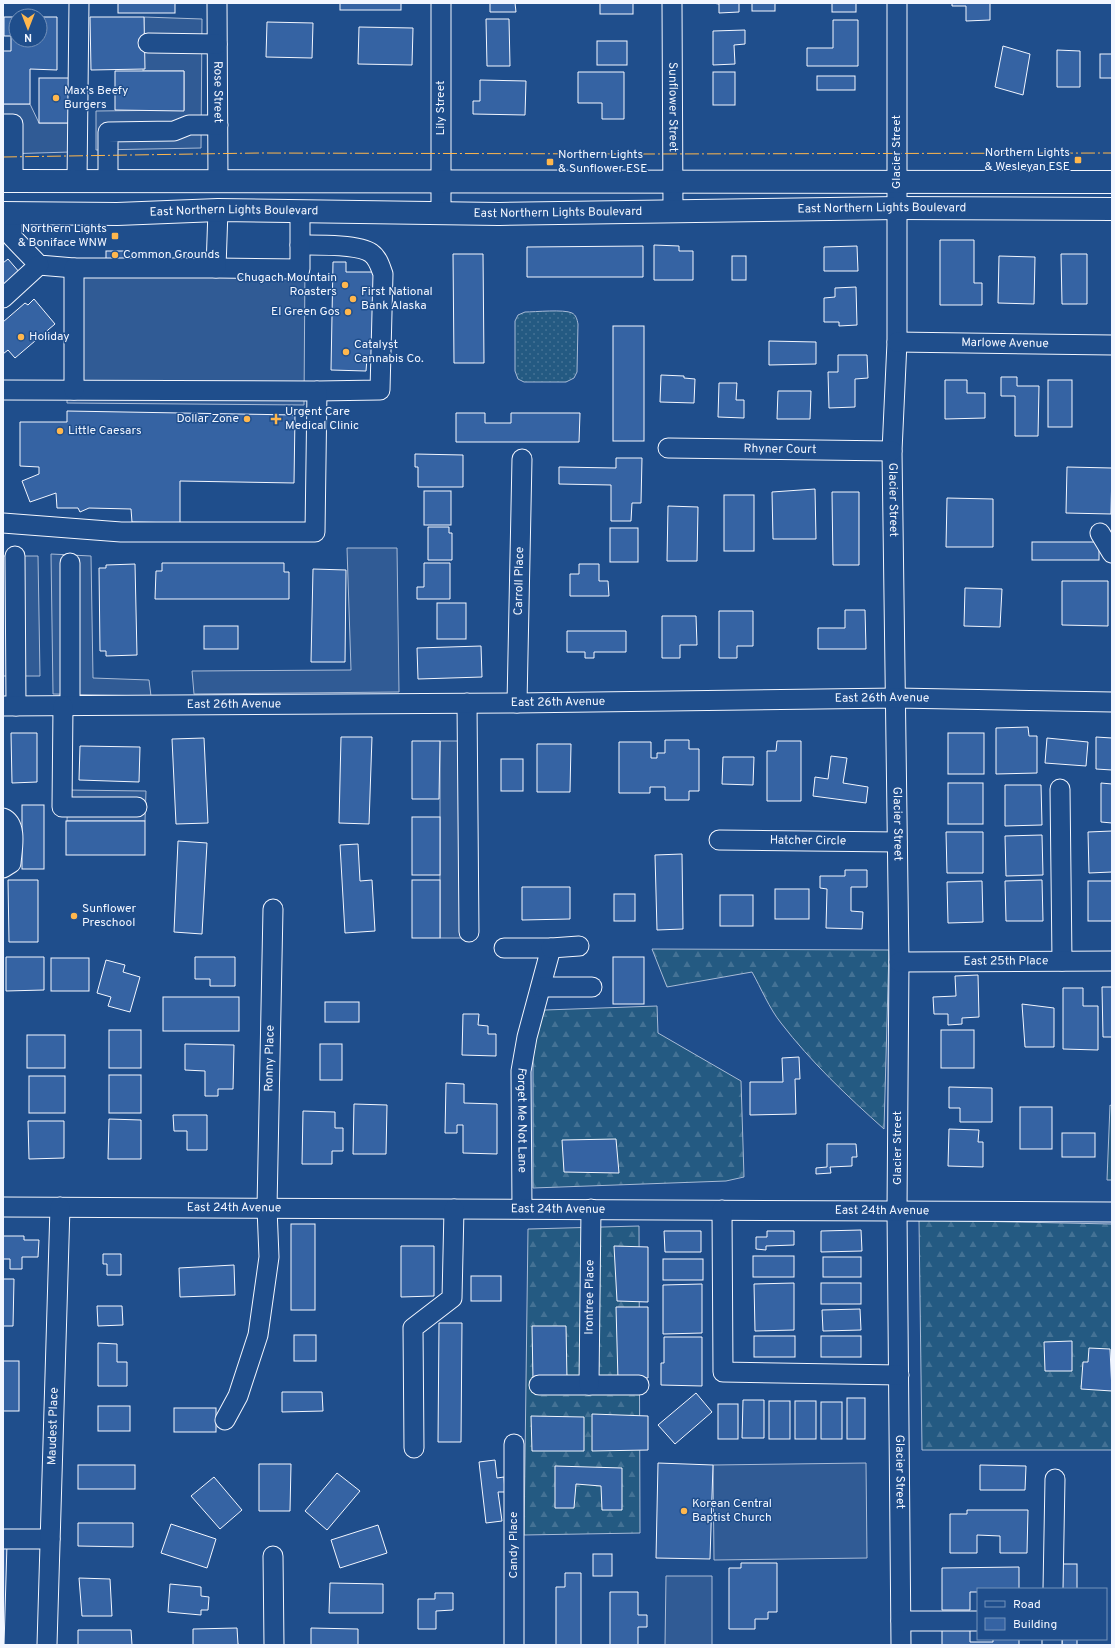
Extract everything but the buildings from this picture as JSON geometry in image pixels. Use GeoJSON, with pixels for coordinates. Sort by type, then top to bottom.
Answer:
{"type":"FeatureCollection","features":[{"type":"Feature","properties":{"kind":"main road"},"geometry":{"type":"LineString","coordinates":[[8,181],[1112,182]]}},
{"type":"Feature","properties":{"kind":"main road"},"geometry":{"type":"LineString","coordinates":[[218,210],[228,201],[240,196],[266,191],[285,181]]}},
{"type":"Feature","properties":{"kind":"main road","name":"East Northern Lights Boulevard"},"geometry":{"type":"LineString","coordinates":[[7,213],[117,214],[218,210],[441,213],[897,208],[1112,209]]}},
{"type":"Feature","properties":{"kind":"street"},"geometry":{"type":"LineString","coordinates":[[77,181],[79,3]]}},
{"type":"Feature","properties":{"kind":"street","name":"Rose Street"},"geometry":{"type":"LineString","coordinates":[[217,3],[218,181]]}},
{"type":"Feature","properties":{"kind":"street","name":"Lily Street"},"geometry":{"type":"LineString","coordinates":[[441,3],[441,213]]}},
{"type":"Feature","properties":{"kind":"street","name":"Sunflower Street"},"geometry":{"type":"LineString","coordinates":[[672,3],[673,211]]}},
{"type":"Feature","properties":{"kind":"street","name":"Glacier Street"},"geometry":{"type":"LineString","coordinates":[[897,3],[897,342],[892,451],[900,962],[897,1211],[901,1645]]}},
{"type":"Feature","properties":{"kind":"street"},"geometry":{"type":"LineString","coordinates":[[148,43],[218,44]]}},
{"type":"Feature","properties":{"kind":"street"},"geometry":{"type":"LineString","coordinates":[[3,124],[13,124],[8,181]]}},
{"type":"Feature","properties":{"kind":"street"},"geometry":{"type":"LineString","coordinates":[[108,181],[108,132],[174,131],[190,125],[218,125]]}},
{"type":"Feature","properties":{"kind":"street"},"geometry":{"type":"LineString","coordinates":[[216,268],[218,210]]}},
{"type":"Feature","properties":{"kind":"street"},"geometry":{"type":"LineString","coordinates":[[7,213],[8,241],[39,265],[74,268],[300,269],[300,211]]}},
{"type":"Feature","properties":{"kind":"street"},"geometry":{"type":"LineString","coordinates":[[3,390],[380,390],[383,274],[378,260],[370,252],[356,247],[300,245]]}},
{"type":"Feature","properties":{"kind":"street"},"geometry":{"type":"LineString","coordinates":[[3,294],[39,265]]}},
{"type":"Feature","properties":{"kind":"street"},"geometry":{"type":"LineString","coordinates":[[74,268],[74,390]]}},
{"type":"Feature","properties":{"kind":"street","name":"Marlowe Avenue"},"geometry":{"type":"LineString","coordinates":[[897,342],[1112,345]]}},
{"type":"Feature","properties":{"kind":"street"},"geometry":{"type":"LineString","coordinates":[[3,523],[121,532],[315,532],[317,391]]}},
{"type":"Feature","properties":{"kind":"street","name":"Rhyner Court"},"geometry":{"type":"LineString","coordinates":[[668,448],[892,451]]}},
{"type":"Feature","properties":{"kind":"street","name":"Carroll Place"},"geometry":{"type":"LineString","coordinates":[[517,703],[522,459]]}},
{"type":"Feature","properties":{"kind":"street"},"geometry":{"type":"LineString","coordinates":[[1100,532],[1112,553]]}},
{"type":"Feature","properties":{"kind":"street"},"geometry":{"type":"LineString","coordinates":[[9,706],[15,556]]}},
{"type":"Feature","properties":{"kind":"street"},"geometry":{"type":"LineString","coordinates":[[70,563],[62,807],[137,807]]}},
{"type":"Feature","properties":{"kind":"street","name":"East 26th Avenue"},"geometry":{"type":"LineString","coordinates":[[9,706],[517,703],[897,698],[1112,702]]}},
{"type":"Feature","properties":{"kind":"street"},"geometry":{"type":"LineString","coordinates":[[467,703],[469,932]]}},
{"type":"Feature","properties":{"kind":"street"},"geometry":{"type":"LineString","coordinates":[[1060,789],[1062,961]]}},
{"type":"Feature","properties":{"kind":"street"},"geometry":{"type":"LineString","coordinates":[[3,818],[6,819],[12,829],[11,863],[3,868]]}},
{"type":"Feature","properties":{"kind":"street","name":"Hatcher Circle"},"geometry":{"type":"LineString","coordinates":[[719,840],[897,842]]}},
{"type":"Feature","properties":{"kind":"street","name":"Ronny Place"},"geometry":{"type":"LineString","coordinates":[[225,1420],[238,1396],[258,1335],[269,1258],[267,1208],[273,909]]}},
{"type":"Feature","properties":{"kind":"street"},"geometry":{"type":"LineString","coordinates":[[504,948],[551,948],[579,946]]}},
{"type":"Feature","properties":{"kind":"street","name":"Forget Me Not Lane"},"geometry":{"type":"LineString","coordinates":[[522,1209],[521,1071],[527,1037],[551,948]]}},
{"type":"Feature","properties":{"kind":"street","name":"East 25th Place"},"geometry":{"type":"LineString","coordinates":[[900,962],[1112,961]]}},
{"type":"Feature","properties":{"kind":"street"},"geometry":{"type":"LineString","coordinates":[[541,987],[592,987]]}},
{"type":"Feature","properties":{"kind":"street","name":"East 24th Avenue"},"geometry":{"type":"LineString","coordinates":[[3,1207],[1112,1212]]}},
{"type":"Feature","properties":{"kind":"street","name":"Maudest Place"},"geometry":{"type":"LineString","coordinates":[[46,1645],[60,1207]]}},
{"type":"Feature","properties":{"kind":"street"},"geometry":{"type":"LineString","coordinates":[[414,1448],[413,1328],[452,1298],[454,1209]]}},
{"type":"Feature","properties":{"kind":"street","name":"Irontree Place"},"geometry":{"type":"LineString","coordinates":[[589,1385],[591,1209]]}},
{"type":"Feature","properties":{"kind":"street"},"geometry":{"type":"LineString","coordinates":[[722,1210],[723,1372],[899,1375]]}},
{"type":"Feature","properties":{"kind":"street"},"geometry":{"type":"LineString","coordinates":[[539,1385],[639,1385]]}},
{"type":"Feature","properties":{"kind":"street","name":"Candy Place"},"geometry":{"type":"LineString","coordinates":[[514,1444],[514,1645]]}},
{"type":"Feature","properties":{"kind":"street"},"geometry":{"type":"LineString","coordinates":[[1053,1588],[1055,1479]]}},
{"type":"Feature","properties":{"kind":"street"},"geometry":{"type":"LineString","coordinates":[[3,1539],[50,1539]]}},
{"type":"Feature","properties":{"kind":"street"},"geometry":{"type":"LineString","coordinates":[[272,1556],[274,1645]]}},
{"type":"Feature","properties":{"kind":"street"},"geometry":{"type":"LineString","coordinates":[[901,1622],[977,1621]]}},
{"type":"Feature","properties":{"kind":"green space"},"geometry":{"type":"Polygon","coordinates":[[[563,311],[572,313],[575,316],[578,324],[577,372],[574,378],[566,382],[524,382],[518,379],[515,371],[515,321],[518,315],[525,312],[563,311]]]}},
{"type":"Feature","properties":{"kind":"green space"},"geometry":{"type":"Polygon","coordinates":[[[652,949],[889,950],[884,1129],[830,1078],[781,1023],[765,998],[752,972],[667,987],[652,949]]]}},
{"type":"Feature","properties":{"kind":"green space"},"geometry":{"type":"Polygon","coordinates":[[[657,1006],[658,1033],[741,1081],[744,1177],[726,1181],[533,1188],[533,1037],[545,1010],[657,1006]]]}},
{"type":"Feature","properties":{"kind":"green space"},"geometry":{"type":"Polygon","coordinates":[[[1110,1105],[1112,1106],[1112,1180],[1107,1180],[1110,1105]]]}},
{"type":"Feature","properties":{"kind":"green space"},"geometry":{"type":"Polygon","coordinates":[[[919,1220],[1112,1224],[1112,1450],[922,1450],[919,1220]]]}},
{"type":"Feature","properties":{"kind":"green space"},"geometry":{"type":"Polygon","coordinates":[[[639,1226],[640,1533],[524,1535],[528,1229],[639,1226]]]}},
{"type":"Feature","properties":{"kind":"shaded area"},"geometry":{"type":"Polygon","coordinates":[[[144,17],[202,19],[201,148],[96,150],[96,111],[184,110],[184,71],[143,71],[144,17]]]}},
{"type":"Feature","properties":{"kind":"shaded area"},"geometry":{"type":"Polygon","coordinates":[[[3,104],[30,104],[39,123],[70,123],[71,152],[3,154],[3,104]]]}},
{"type":"Feature","properties":{"kind":"shaded area"},"geometry":{"type":"Polygon","coordinates":[[[68,260],[305,261],[304,405],[67,403],[68,260]]]}},
{"type":"Feature","properties":{"kind":"shaded area"},"geometry":{"type":"Polygon","coordinates":[[[347,548],[397,548],[399,692],[194,694],[192,671],[351,670],[347,548]]]}},
{"type":"Feature","properties":{"kind":"shaded area"},"geometry":{"type":"Polygon","coordinates":[[[51,554],[91,556],[93,678],[149,680],[151,696],[53,694],[51,554]]]}},
{"type":"Feature","properties":{"kind":"shaded area"},"geometry":{"type":"Polygon","coordinates":[[[3,556],[38,556],[40,676],[3,676],[3,556]]]}},
{"type":"Feature","properties":{"kind":"shaded area"},"geometry":{"type":"Polygon","coordinates":[[[440,741],[471,741],[467,938],[440,938],[440,741]]]}},
{"type":"Feature","properties":{"kind":"shaded area"},"geometry":{"type":"Polygon","coordinates":[[[68,790],[146,791],[145,821],[67,821],[68,790]]]}},
{"type":"Feature","properties":{"kind":"shaded area"},"geometry":{"type":"Polygon","coordinates":[[[866,1463],[867,1558],[714,1560],[713,1465],[866,1463]]]}},
{"type":"Feature","properties":{"kind":"shaded area"},"geometry":{"type":"Polygon","coordinates":[[[666,1576],[712,1576],[712,1645],[665,1645],[666,1576]]]}},
{"type":"Feature","properties":{"kind":"power"},"geometry":{"type":"LineString","coordinates":[[3,157],[260,153],[1112,153]]}},
{"type":"Feature","properties":{"kind":"place","name":"Max's Beefy Burgers"},"geometry":{"type":"Point","coordinates":[56,98]}},
{"type":"Feature","properties":{"kind":"place","name":"Northern Lights & Wesleyan ESE"},"geometry":{"type":"Point","coordinates":[1078,160]}},
{"type":"Feature","properties":{"kind":"place","name":"Northern Lights & Sunflower ESE"},"geometry":{"type":"Point","coordinates":[550,162]}},
{"type":"Feature","properties":{"kind":"place","name":"Northern Lights & Boniface WNW"},"geometry":{"type":"Point","coordinates":[115,236]}},
{"type":"Feature","properties":{"kind":"place","name":"Common Grounds"},"geometry":{"type":"Point","coordinates":[115,255]}},
{"type":"Feature","properties":{"kind":"place","name":"Chugach Mountain Roasters"},"geometry":{"type":"Point","coordinates":[345,285]}},
{"type":"Feature","properties":{"kind":"place","name":"First National Bank Alaska"},"geometry":{"type":"Point","coordinates":[353,299]}},
{"type":"Feature","properties":{"kind":"place","name":"El Green Gos"},"geometry":{"type":"Point","coordinates":[348,312]}},
{"type":"Feature","properties":{"kind":"place","name":"Holiday"},"geometry":{"type":"Point","coordinates":[21,337]}},
{"type":"Feature","properties":{"kind":"place","name":"Catalyst Cannabis Co."},"geometry":{"type":"Point","coordinates":[346,352]}},
{"type":"Feature","properties":{"kind":"place","name":"Dollar Zone"},"geometry":{"type":"Point","coordinates":[247,419]}},
{"type":"Feature","properties":{"kind":"place","name":"Urgent Care Medical Clinic"},"geometry":{"type":"Point","coordinates":[276,419]}},
{"type":"Feature","properties":{"kind":"place","name":"Little Caesars"},"geometry":{"type":"Point","coordinates":[60,431]}},
{"type":"Feature","properties":{"kind":"place","name":"Sunflower Preschool"},"geometry":{"type":"Point","coordinates":[74,916]}},
{"type":"Feature","properties":{"kind":"place","name":"Korean Central Baptist Church"},"geometry":{"type":"Point","coordinates":[684,1511]}}]}
